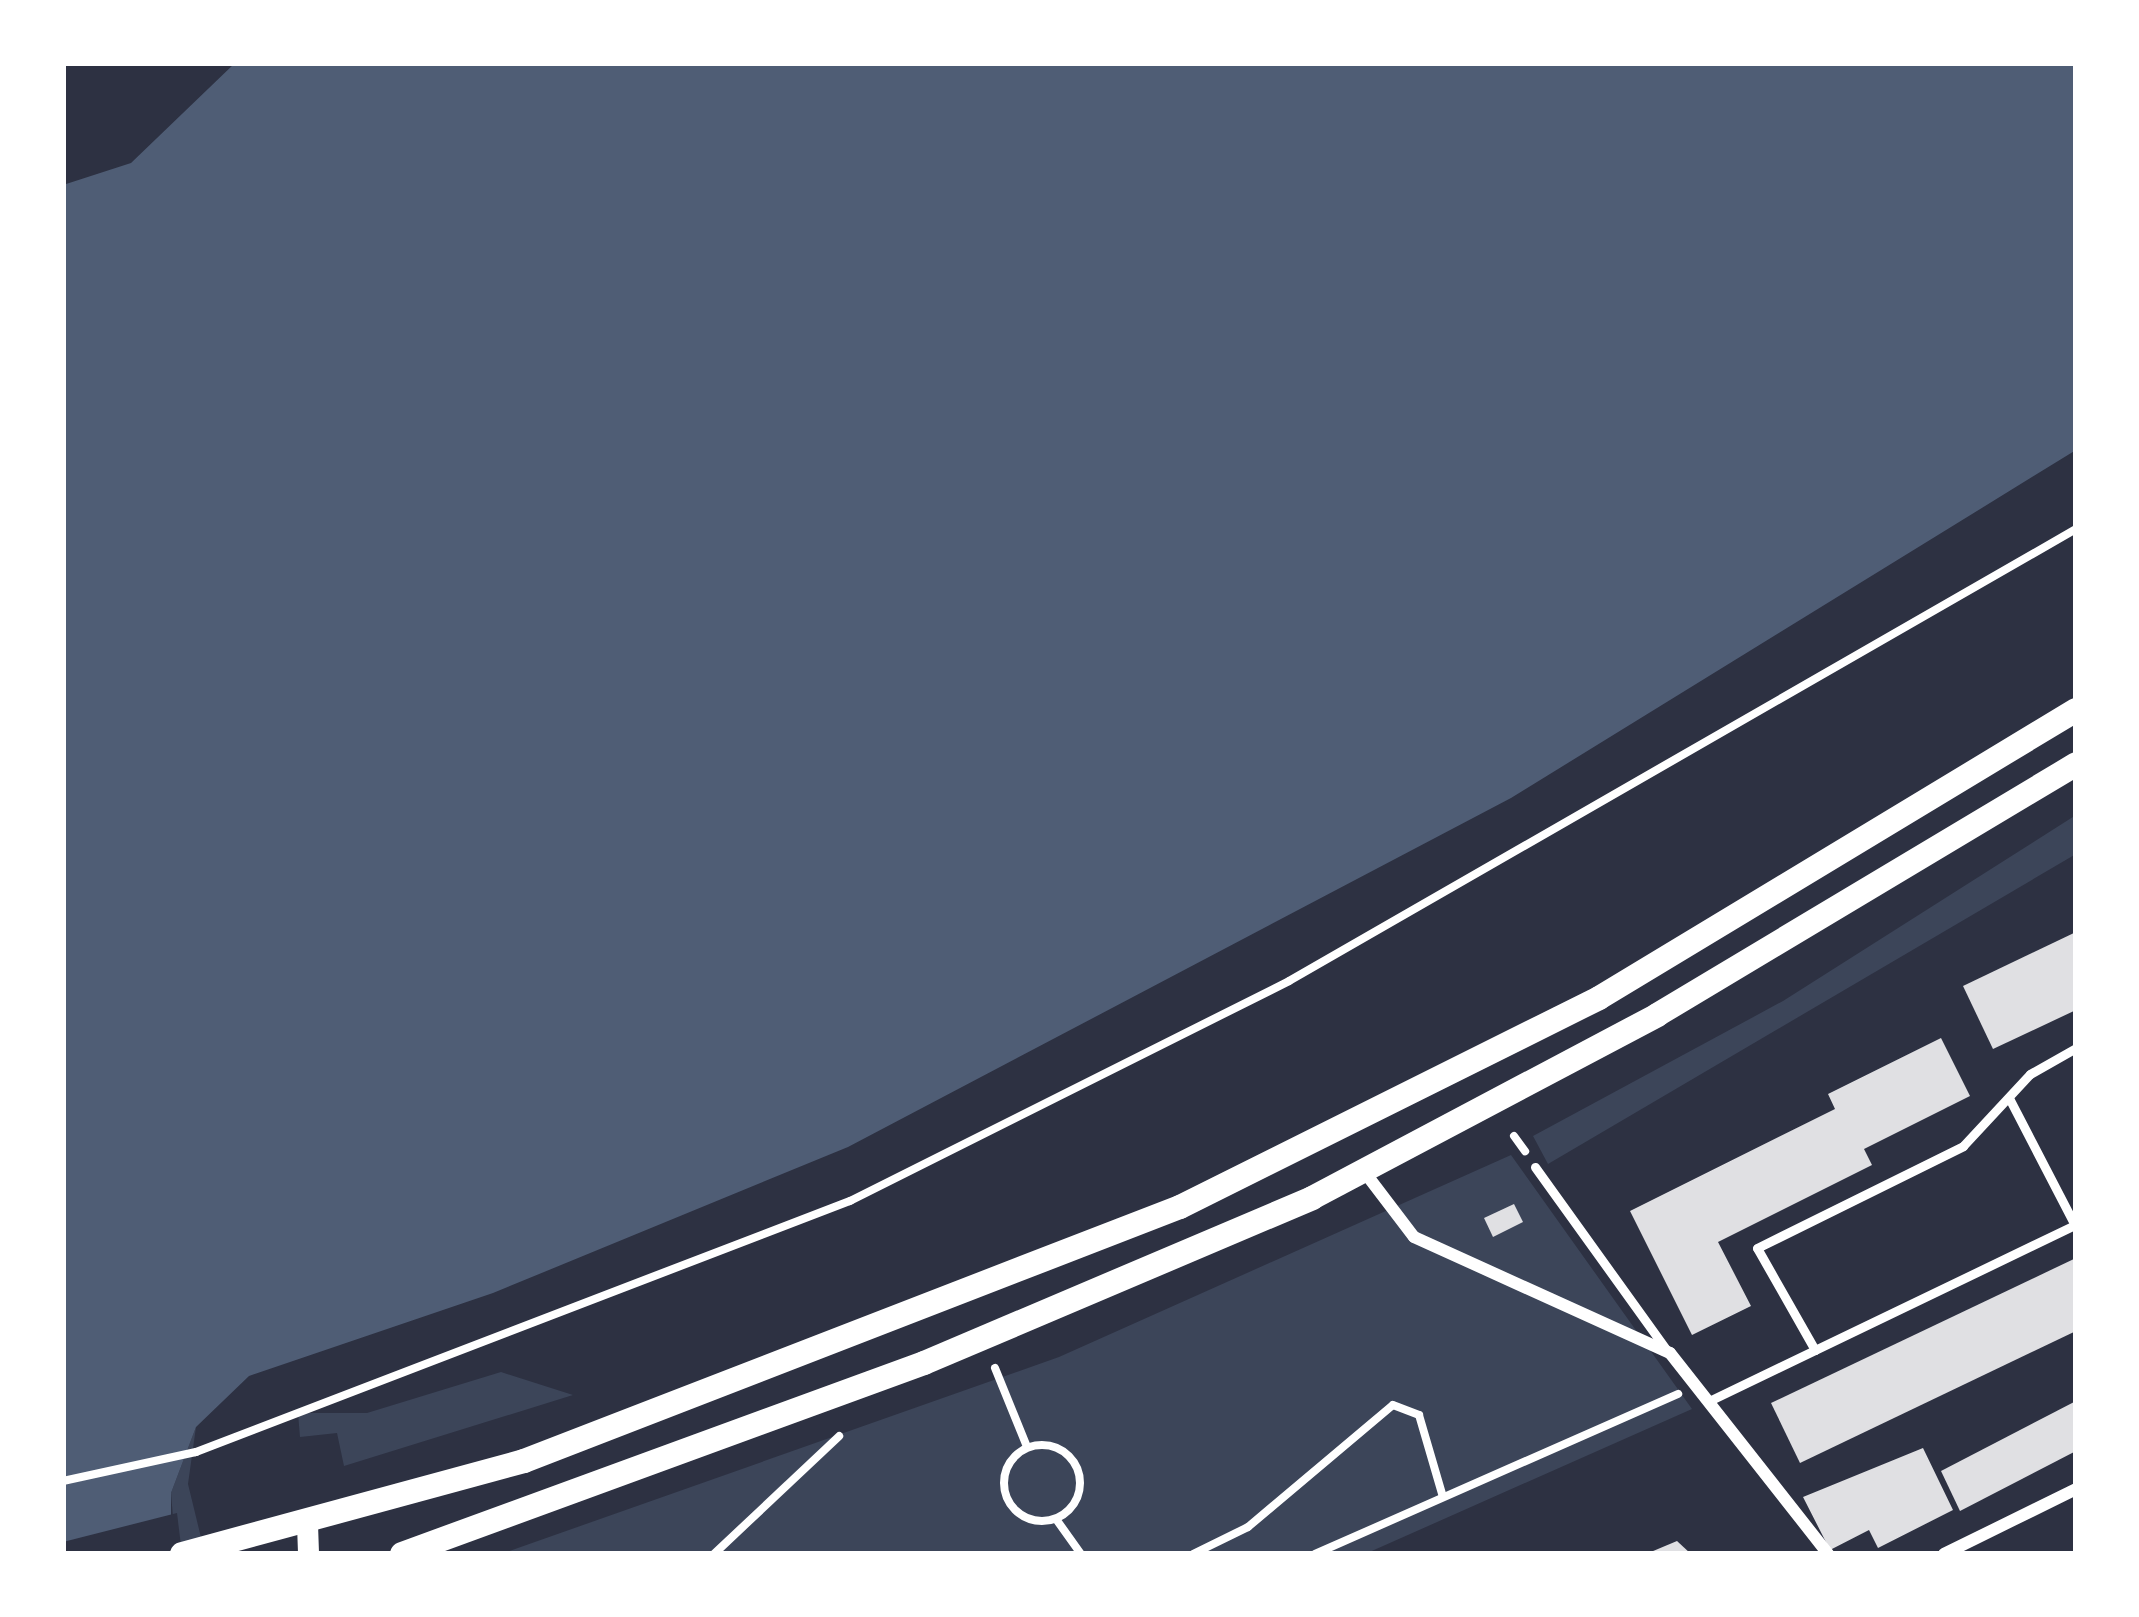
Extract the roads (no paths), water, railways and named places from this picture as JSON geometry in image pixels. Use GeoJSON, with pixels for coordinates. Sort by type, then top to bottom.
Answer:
{"type":"FeatureCollection","features":[{"type":"Feature","properties":{"kind":"main road"},"geometry":{"type":"LineString","coordinates":[[182,1554],[524,1462],[1180,1207],[1599,998],[1849,857],[2076,710]]}},
{"type":"Feature","properties":{"kind":"main road"},"geometry":{"type":"LineString","coordinates":[[402,1554],[428,1550],[924,1363],[1363,1170],[1657,1015],[2076,764]]}},
{"type":"Feature","properties":{"kind":"street"},"geometry":{"type":"LineString","coordinates":[[1363,1170],[1414,1237],[1670,1353],[1828,1554]]}},
{"type":"Feature","properties":{"kind":"street"},"geometry":{"type":"LineString","coordinates":[[1944,1554],[2076,1489]]}},
{"type":"Feature","properties":{"kind":"street"},"geometry":{"type":"LineString","coordinates":[[307,1524],[308,1554]]}},
{"type":"Feature","properties":{"kind":"lane"},"geometry":{"type":"LineString","coordinates":[[1815,1350],[1757,1248],[1963,1146],[2009,1098],[2076,1048]]}},
{"type":"Feature","properties":{"kind":"lane"},"geometry":{"type":"LineString","coordinates":[[1709,1401],[2076,1225],[2009,1098]]}},
{"type":"Feature","properties":{"kind":"lane"},"geometry":{"type":"LineString","coordinates":[[1535,1167],[1670,1353]]}}]}
